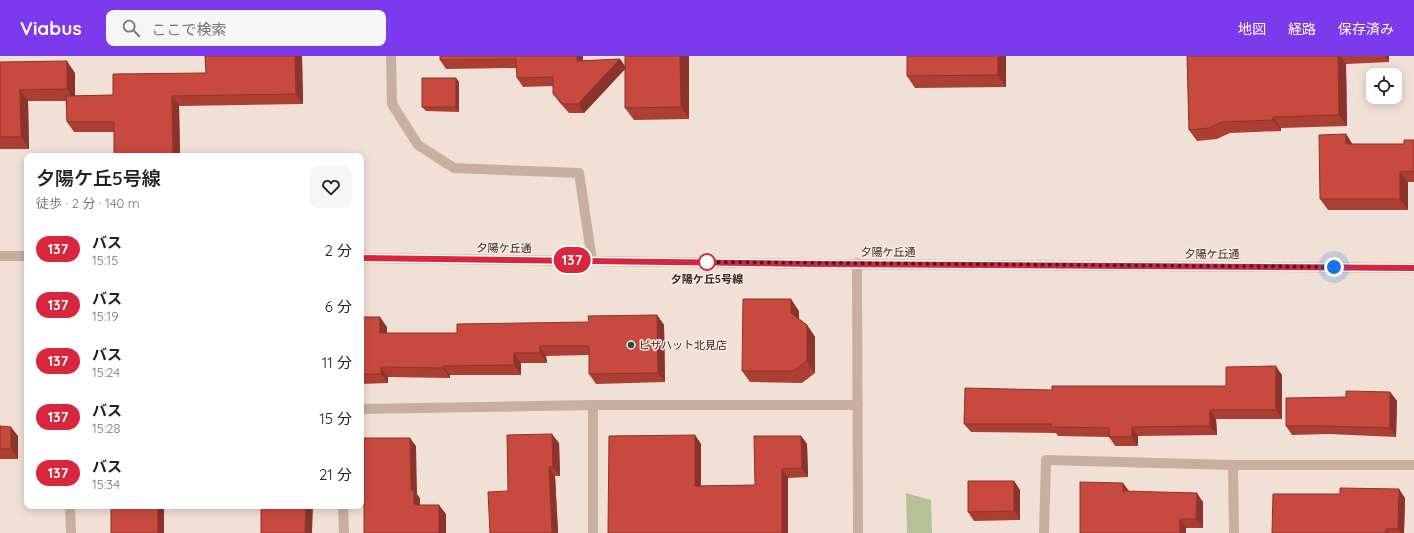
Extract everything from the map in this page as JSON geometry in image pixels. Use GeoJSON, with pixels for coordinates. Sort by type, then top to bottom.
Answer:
{"type":"FeatureCollection","features":[{"type":"Feature","properties":{"kind":"street"},"geometry":{"type":"LineString","coordinates":[[391,56],[392,104],[418,145],[454,168],[579,173],[592,260]]}},
{"type":"Feature","properties":{"kind":"street"},"geometry":{"type":"LineString","coordinates":[[0,256],[24,256]]}},
{"type":"Feature","properties":{"kind":"street","name":"夕陽ケ丘通"},"geometry":{"type":"LineString","coordinates":[[364,258],[812,264],[857,263],[1414,268]]}},
{"type":"Feature","properties":{"kind":"street"},"geometry":{"type":"LineString","coordinates":[[857,263],[858,533]]}},
{"type":"Feature","properties":{"kind":"street"},"geometry":{"type":"LineString","coordinates":[[364,409],[593,405],[858,405]]}},
{"type":"Feature","properties":{"kind":"street"},"geometry":{"type":"LineString","coordinates":[[593,405],[594,533]]}},
{"type":"Feature","properties":{"kind":"street"},"geometry":{"type":"LineString","coordinates":[[1044,533],[1046,460],[1233,465],[1414,466]]}},
{"type":"Feature","properties":{"kind":"street"},"geometry":{"type":"LineString","coordinates":[[1233,465],[1234,533]]}},
{"type":"Feature","properties":{"kind":"street"},"geometry":{"type":"LineString","coordinates":[[70,509],[71,533]]}},
{"type":"Feature","properties":{"kind":"street"},"geometry":{"type":"LineString","coordinates":[[343,509],[344,533]]}},
{"type":"Feature","properties":{"kind":"green space"},"geometry":{"type":"Polygon","coordinates":[[[906,493],[931,500],[932,533],[907,533],[906,493]]]}},
{"type":"Feature","properties":{"kind":"building"},"geometry":{"type":"Polygon","coordinates":[[[205,56],[295,56],[296,94],[172,96],[173,153],[114,153],[114,122],[67,122],[66,96],[113,95],[113,74],[206,73],[205,56]]]}},
{"type":"Feature","properties":{"kind":"building"},"geometry":{"type":"Polygon","coordinates":[[[440,56],[577,56],[577,61],[620,59],[578,104],[563,104],[553,94],[553,77],[517,78],[516,59],[440,60],[440,56]]]}},
{"type":"Feature","properties":{"kind":"building"},"geometry":{"type":"Polygon","coordinates":[[[625,56],[680,56],[681,107],[625,108],[625,56]]]}},
{"type":"Feature","properties":{"kind":"building"},"geometry":{"type":"Polygon","coordinates":[[[907,56],[998,56],[998,75],[907,76],[907,56]]]}},
{"type":"Feature","properties":{"kind":"building"},"geometry":{"type":"Polygon","coordinates":[[[1187,56],[1338,56],[1339,115],[1273,117],[1273,120],[1222,122],[1209,128],[1189,130],[1187,56]]]}},
{"type":"Feature","properties":{"kind":"building"},"geometry":{"type":"Polygon","coordinates":[[[67,61],[67,89],[20,90],[21,137],[0,137],[0,62],[67,61]]]}},
{"type":"Feature","properties":{"kind":"building"},"geometry":{"type":"Polygon","coordinates":[[[422,78],[456,78],[456,107],[422,107],[422,78]]]}},
{"type":"Feature","properties":{"kind":"building"},"geometry":{"type":"Polygon","coordinates":[[[1346,134],[1346,144],[1404,144],[1404,140],[1414,140],[1414,171],[1400,172],[1400,199],[1320,199],[1319,135],[1346,134]]]}},
{"type":"Feature","properties":{"kind":"building"},"geometry":{"type":"Polygon","coordinates":[[[743,299],[791,299],[791,313],[807,325],[807,361],[793,371],[742,371],[743,299]]]}},
{"type":"Feature","properties":{"kind":"building"},"geometry":{"type":"Polygon","coordinates":[[[657,315],[658,373],[589,374],[589,346],[540,346],[540,353],[514,353],[514,365],[443,366],[443,368],[381,367],[381,374],[364,374],[364,317],[380,317],[380,333],[457,333],[457,324],[589,322],[588,316],[657,315]]]}},
{"type":"Feature","properties":{"kind":"building"},"geometry":{"type":"Polygon","coordinates":[[[1276,366],[1276,410],[1210,410],[1210,426],[1132,427],[1132,437],[1109,437],[1109,428],[1051,427],[1051,424],[964,424],[965,388],[1052,390],[1052,386],[1226,386],[1226,367],[1276,366]]]}},
{"type":"Feature","properties":{"kind":"building"},"geometry":{"type":"Polygon","coordinates":[[[1346,391],[1390,392],[1390,428],[1286,426],[1286,398],[1346,397],[1346,391]]]}},
{"type":"Feature","properties":{"kind":"building"},"geometry":{"type":"Polygon","coordinates":[[[0,426],[11,427],[11,449],[0,449],[0,426]]]}},
{"type":"Feature","properties":{"kind":"building"},"geometry":{"type":"Polygon","coordinates":[[[552,434],[553,467],[549,467],[552,533],[490,533],[488,492],[508,491],[507,435],[552,434]]]}},
{"type":"Feature","properties":{"kind":"building"},"geometry":{"type":"Polygon","coordinates":[[[695,435],[695,486],[755,485],[754,436],[801,436],[802,468],[782,469],[782,533],[608,533],[609,436],[695,435]]]}},
{"type":"Feature","properties":{"kind":"building"},"geometry":{"type":"Polygon","coordinates":[[[364,438],[410,438],[411,490],[414,490],[414,505],[439,505],[439,533],[364,533],[364,438]]]}},
{"type":"Feature","properties":{"kind":"building"},"geometry":{"type":"Polygon","coordinates":[[[968,481],[1014,481],[1014,511],[968,512],[968,481]]]}},
{"type":"Feature","properties":{"kind":"building"},"geometry":{"type":"Polygon","coordinates":[[[1080,482],[1123,483],[1123,491],[1197,493],[1196,519],[1180,519],[1180,533],[1080,533],[1080,482]]]}},
{"type":"Feature","properties":{"kind":"building"},"geometry":{"type":"Polygon","coordinates":[[[1340,488],[1399,489],[1398,529],[1386,529],[1386,533],[1272,533],[1273,494],[1340,494],[1340,488]]]}},
{"type":"Feature","properties":{"kind":"building"},"geometry":{"type":"Polygon","coordinates":[[[111,509],[158,509],[158,533],[111,533],[111,509]]]}},
{"type":"Feature","properties":{"kind":"building"},"geometry":{"type":"Polygon","coordinates":[[[261,509],[306,509],[305,533],[261,533],[261,509]]]}},
{"type":"Feature","properties":{"kind":"bus line","name":"137"},"geometry":{"type":"LineString","coordinates":[[364,258],[812,264],[857,263],[1414,268]]}},
{"type":"Feature","properties":{"kind":"place","name":"夕陽ケ丘5号線"},"geometry":{"type":"Point","coordinates":[707,262]}},
{"type":"Feature","properties":{"kind":"place","name":"ピザハット北見店"},"geometry":{"type":"Point","coordinates":[631,345]}},
{"type":"Feature","properties":{"kind":"route"},"geometry":{"type":"LineString","coordinates":[[707,262],[702,262],[1334,267]]}}]}
